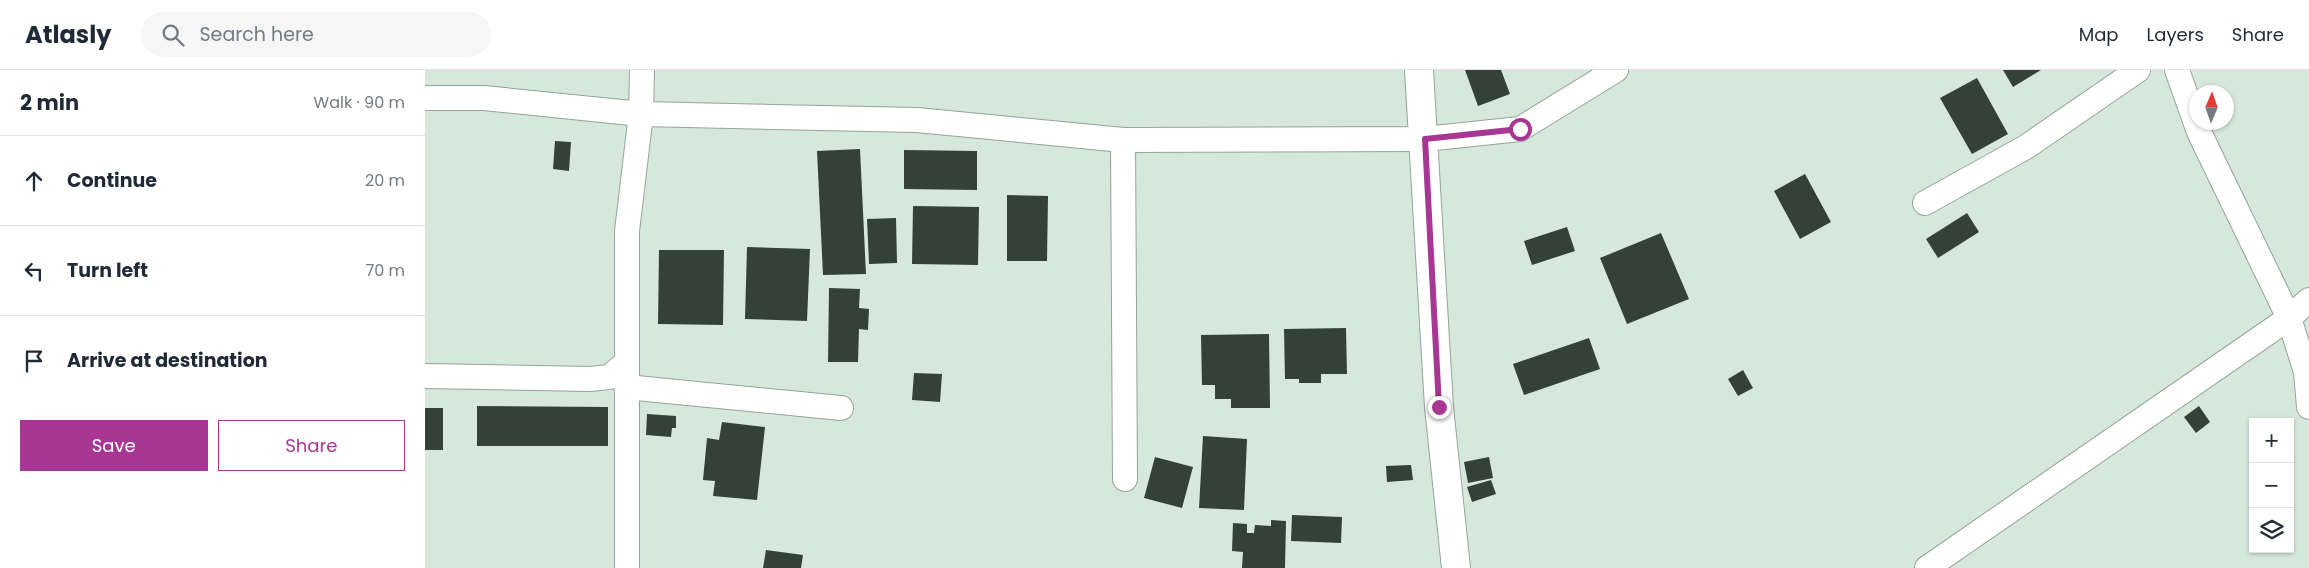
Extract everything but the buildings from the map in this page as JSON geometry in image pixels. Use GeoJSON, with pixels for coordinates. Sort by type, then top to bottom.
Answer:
{"type":"FeatureCollection","features":[{"type":"Feature","properties":{"kind":"street"},"geometry":{"type":"LineString","coordinates":[[627,568],[627,232],[641,114],[642,70]]}},
{"type":"Feature","properties":{"kind":"street"},"geometry":{"type":"LineString","coordinates":[[1419,70],[1425,139],[1439,407],[1456,568]]}},
{"type":"Feature","properties":{"kind":"street"},"geometry":{"type":"LineString","coordinates":[[425,98],[484,98],[641,114],[917,120],[1123,140],[1425,139],[1520,129],[1616,70]]}},
{"type":"Feature","properties":{"kind":"street"},"geometry":{"type":"LineString","coordinates":[[1925,203],[2026,147],[2138,70]]}},
{"type":"Feature","properties":{"kind":"street"},"geometry":{"type":"LineString","coordinates":[[2177,70],[2199,132],[2289,318],[2306,372],[2309,407]]}},
{"type":"Feature","properties":{"kind":"street"},"geometry":{"type":"LineString","coordinates":[[1123,140],[1125,479]]}},
{"type":"Feature","properties":{"kind":"street"},"geometry":{"type":"LineString","coordinates":[[1927,568],[2289,318],[2309,300]]}},
{"type":"Feature","properties":{"kind":"street"},"geometry":{"type":"LineString","coordinates":[[425,376],[590,379],[609,377],[626,363]]}},
{"type":"Feature","properties":{"kind":"street"},"geometry":{"type":"LineString","coordinates":[[626,386],[841,408]]}},
{"type":"Feature","properties":{"kind":"route"},"geometry":{"type":"LineString","coordinates":[[1439,407],[1425,139],[1520,129]]}}]}
